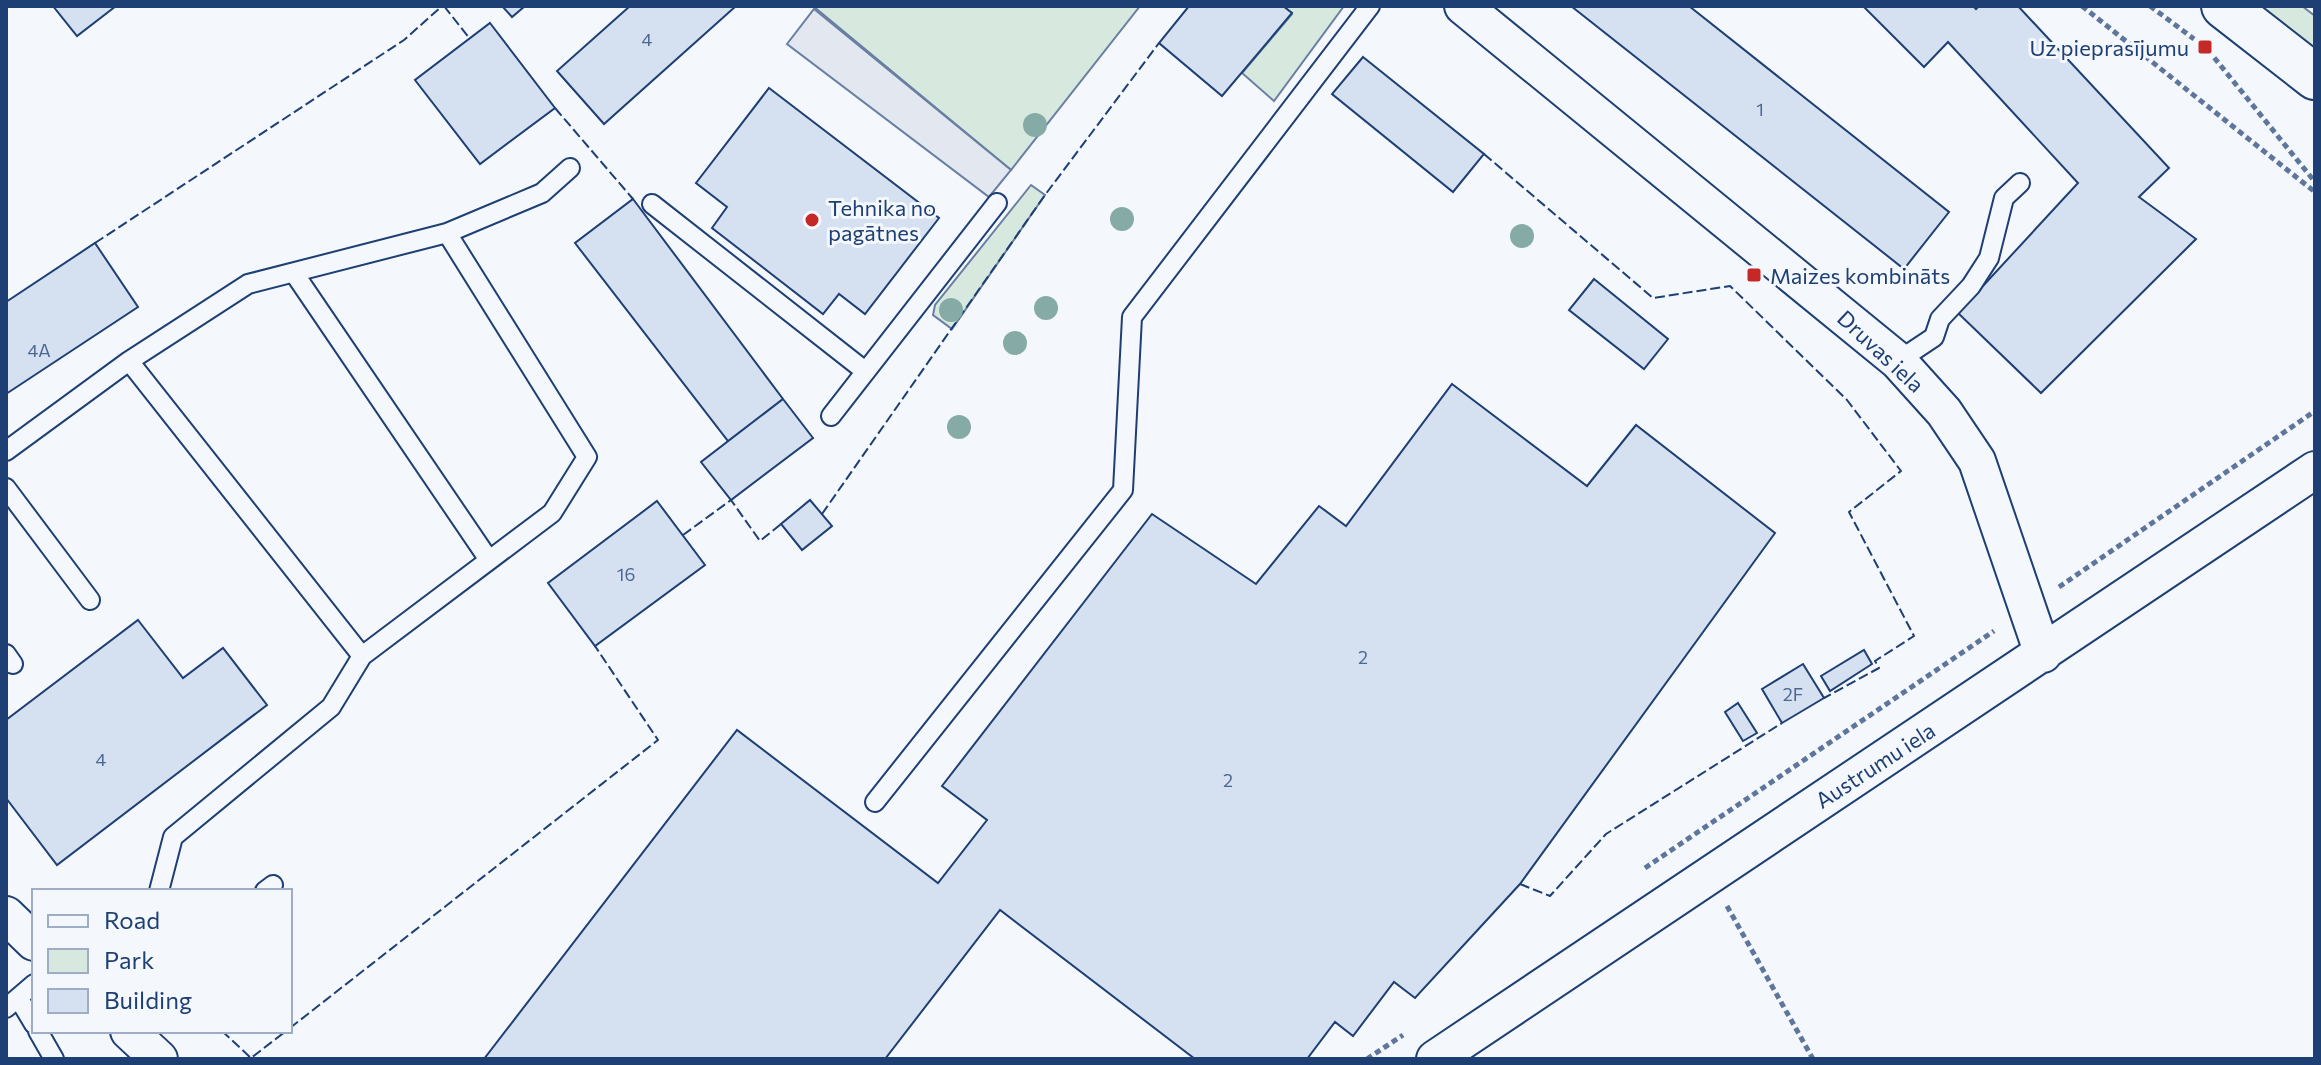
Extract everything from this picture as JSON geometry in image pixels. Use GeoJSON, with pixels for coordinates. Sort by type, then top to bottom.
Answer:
{"type":"FeatureCollection","features":[{"type":"Feature","properties":{"kind":"highway"},"geometry":{"type":"LineString","coordinates":[[2224,6],[2315,77]]}},
{"type":"Feature","properties":{"kind":"street","name":"Druvas iela"},"geometry":{"type":"LineString","coordinates":[[1463,6],[1898,361],[1944,412],[1977,461],[2043,654]]}},
{"type":"Feature","properties":{"kind":"street","name":"Austrumu iela"},"geometry":{"type":"LineString","coordinates":[[1435,1059],[2315,470]]}},
{"type":"Feature","properties":{"kind":"street"},"geometry":{"type":"LineString","coordinates":[[6,915],[32,940]]}},
{"type":"Feature","properties":{"kind":"street"},"geometry":{"type":"LineString","coordinates":[[131,1033],[159,1059]]}},
{"type":"Feature","properties":{"kind":"lane"},"geometry":{"type":"LineString","coordinates":[[875,802],[1123,490],[1132,317],[1370,6]]}},
{"type":"Feature","properties":{"kind":"lane"},"geometry":{"type":"LineString","coordinates":[[6,451],[129,361],[248,284],[447,233],[542,193],[570,168]]}},
{"type":"Feature","properties":{"kind":"lane"},"geometry":{"type":"LineString","coordinates":[[1898,361],[1934,337],[1940,319],[1971,286],[1989,258],[2004,198],[2020,183]]}},
{"type":"Feature","properties":{"kind":"lane"},"geometry":{"type":"LineString","coordinates":[[831,416],[997,203]]}},
{"type":"Feature","properties":{"kind":"lane"},"geometry":{"type":"LineString","coordinates":[[652,204],[865,371]]}},
{"type":"Feature","properties":{"kind":"lane"},"geometry":{"type":"LineString","coordinates":[[160,889],[173,837],[331,707],[362,656],[552,513],[587,457],[447,233]]}},
{"type":"Feature","properties":{"kind":"lane"},"geometry":{"type":"LineString","coordinates":[[294,273],[489,560]]}},
{"type":"Feature","properties":{"kind":"lane"},"geometry":{"type":"LineString","coordinates":[[129,361],[362,656]]}},
{"type":"Feature","properties":{"kind":"lane"},"geometry":{"type":"LineString","coordinates":[[6,488],[90,600]]}},
{"type":"Feature","properties":{"kind":"lane"},"geometry":{"type":"LineString","coordinates":[[32,986],[13,1003],[32,1022]]}},
{"type":"Feature","properties":{"kind":"lane"},"geometry":{"type":"LineString","coordinates":[[39,1033],[54,1059]]}},
{"type":"Feature","properties":{"kind":"path"},"geometry":{"type":"LineString","coordinates":[[2082,6],[2315,192]]}},
{"type":"Feature","properties":{"kind":"path"},"geometry":{"type":"LineString","coordinates":[[2150,6],[2205,47],[2315,182]]}},
{"type":"Feature","properties":{"kind":"path"},"geometry":{"type":"LineString","coordinates":[[1640,872],[2315,411]]}},
{"type":"Feature","properties":{"kind":"path"},"geometry":{"type":"LineString","coordinates":[[1709,873],[1813,1059]]}},
{"type":"Feature","properties":{"kind":"path"},"geometry":{"type":"LineString","coordinates":[[1367,1059],[1406,1032]]}},
{"type":"Feature","properties":{"kind":"green space"},"geometry":{"type":"Polygon","coordinates":[[[813,6],[1140,6],[1011,170],[813,6]]]}},
{"type":"Feature","properties":{"kind":"green space"},"geometry":{"type":"Polygon","coordinates":[[[1283,6],[1344,6],[1274,101],[1242,73],[1292,14],[1283,6]]]}},
{"type":"Feature","properties":{"kind":"green space"},"geometry":{"type":"Polygon","coordinates":[[[2253,6],[2302,6],[2315,16],[2315,56],[2253,6]]]}},
{"type":"Feature","properties":{"kind":"green space"},"geometry":{"type":"Polygon","coordinates":[[[1031,185],[1045,195],[952,329],[933,315],[935,305],[1031,185]]]}},
{"type":"Feature","properties":{"kind":"shaded area"},"geometry":{"type":"Polygon","coordinates":[[[814,9],[1011,170],[989,197],[787,44],[814,9]]]}},
{"type":"Feature","properties":{"kind":"building"},"geometry":{"type":"Polygon","coordinates":[[[53,6],[116,6],[77,36],[53,6]]]}},
{"type":"Feature","properties":{"kind":"building"},"geometry":{"type":"Polygon","coordinates":[[[502,6],[525,6],[512,17],[502,6]]]}},
{"type":"Feature","properties":{"kind":"building"},"geometry":{"type":"Polygon","coordinates":[[[630,6],[736,6],[604,124],[557,71],[630,6]]]}},
{"type":"Feature","properties":{"kind":"building"},"geometry":{"type":"Polygon","coordinates":[[[1189,6],[1283,6],[1292,13],[1222,96],[1159,43],[1189,6]]]}},
{"type":"Feature","properties":{"kind":"building"},"geometry":{"type":"Polygon","coordinates":[[[1571,6],[1689,6],[1949,212],[1904,269],[1571,6]]]}},
{"type":"Feature","properties":{"kind":"building"},"geometry":{"type":"Polygon","coordinates":[[[1863,6],[1973,6],[1976,9],[1979,6],[2018,6],[2169,168],[2139,197],[2196,239],[2041,393],[1958,313],[2078,183],[1948,42],[1924,67],[1863,6]]]}},
{"type":"Feature","properties":{"kind":"building"},"geometry":{"type":"Polygon","coordinates":[[[490,23],[555,108],[480,164],[415,80],[490,23]]]}},
{"type":"Feature","properties":{"kind":"building"},"geometry":{"type":"Polygon","coordinates":[[[1363,57],[1484,154],[1453,192],[1332,94],[1363,57]]]}},
{"type":"Feature","properties":{"kind":"building","name":"Tehnika no pagātnes"},"geometry":{"type":"Polygon","coordinates":[[[769,88],[939,218],[865,314],[839,294],[823,314],[712,228],[727,207],[696,183],[769,88]]]}},
{"type":"Feature","properties":{"kind":"building"},"geometry":{"type":"Polygon","coordinates":[[[633,199],[783,399],[728,441],[575,243],[633,199]]]}},
{"type":"Feature","properties":{"kind":"building"},"geometry":{"type":"Polygon","coordinates":[[[95,243],[138,307],[6,394],[6,302],[95,243]]]}},
{"type":"Feature","properties":{"kind":"building"},"geometry":{"type":"Polygon","coordinates":[[[1594,279],[1668,339],[1644,369],[1569,310],[1594,279]]]}},
{"type":"Feature","properties":{"kind":"building"},"geometry":{"type":"Polygon","coordinates":[[[1452,384],[1587,486],[1636,425],[1775,533],[1520,884],[1415,998],[1394,982],[1353,1036],[1335,1022],[1307,1059],[1195,1059],[1000,910],[885,1059],[484,1059],[737,730],[938,883],[987,820],[942,786],[1152,514],[1256,584],[1319,506],[1346,526],[1452,384]]]}},
{"type":"Feature","properties":{"kind":"building"},"geometry":{"type":"Polygon","coordinates":[[[783,399],[813,438],[731,500],[701,462],[783,399]]]}},
{"type":"Feature","properties":{"kind":"building"},"geometry":{"type":"Polygon","coordinates":[[[810,500],[832,526],[802,550],[781,524],[810,500]]]}},
{"type":"Feature","properties":{"kind":"building"},"geometry":{"type":"Polygon","coordinates":[[[657,501],[705,565],[595,646],[548,583],[657,501]]]}},
{"type":"Feature","properties":{"kind":"building"},"geometry":{"type":"Polygon","coordinates":[[[138,620],[183,678],[223,648],[267,705],[57,865],[6,798],[6,720],[138,620]]]}},
{"type":"Feature","properties":{"kind":"building"},"geometry":{"type":"Polygon","coordinates":[[[1864,650],[1872,664],[1830,691],[1821,676],[1864,650]]]}},
{"type":"Feature","properties":{"kind":"building"},"geometry":{"type":"Polygon","coordinates":[[[1803,664],[1824,698],[1782,723],[1762,689],[1803,664]]]}},
{"type":"Feature","properties":{"kind":"building"},"geometry":{"type":"Polygon","coordinates":[[[1738,703],[1757,733],[1743,741],[1725,712],[1738,703]]]}},
{"type":"Feature","properties":{"kind":"fence"},"geometry":{"type":"LineString","coordinates":[[95,243],[404,40],[442,6]]}},
{"type":"Feature","properties":{"kind":"fence"},"geometry":{"type":"LineString","coordinates":[[444,6],[470,39]]}},
{"type":"Feature","properties":{"kind":"fence"},"geometry":{"type":"LineString","coordinates":[[822,514],[1045,195],[1159,43]]}},
{"type":"Feature","properties":{"kind":"fence"},"geometry":{"type":"LineString","coordinates":[[555,108],[633,199]]}},
{"type":"Feature","properties":{"kind":"fence"},"geometry":{"type":"LineString","coordinates":[[1484,154],[1653,298],[1730,286],[1847,400],[1901,471],[1849,512],[1914,636],[1875,661],[1879,668],[1824,698]]}},
{"type":"Feature","properties":{"kind":"fence"},"geometry":{"type":"LineString","coordinates":[[683,535],[731,500],[760,541],[781,524]]}},
{"type":"Feature","properties":{"kind":"fence"},"geometry":{"type":"LineString","coordinates":[[292,1026],[658,740],[595,646]]}},
{"type":"Feature","properties":{"kind":"fence"},"geometry":{"type":"LineString","coordinates":[[1520,884],[1550,896],[1606,834],[1782,723]]}},
{"type":"Feature","properties":{"kind":"fence"},"geometry":{"type":"LineString","coordinates":[[224,1033],[251,1058],[283,1033]]}},
{"type":"Feature","properties":{"kind":"place","name":"Uz pieprasījumu"},"geometry":{"type":"Point","coordinates":[2205,47]}},
{"type":"Feature","properties":{"kind":"place","name":"Tehnika no pagātnes"},"geometry":{"type":"Point","coordinates":[812,220]}},
{"type":"Feature","properties":{"kind":"place","name":"Maizes kombināts"},"geometry":{"type":"Point","coordinates":[1754,275]}}]}
